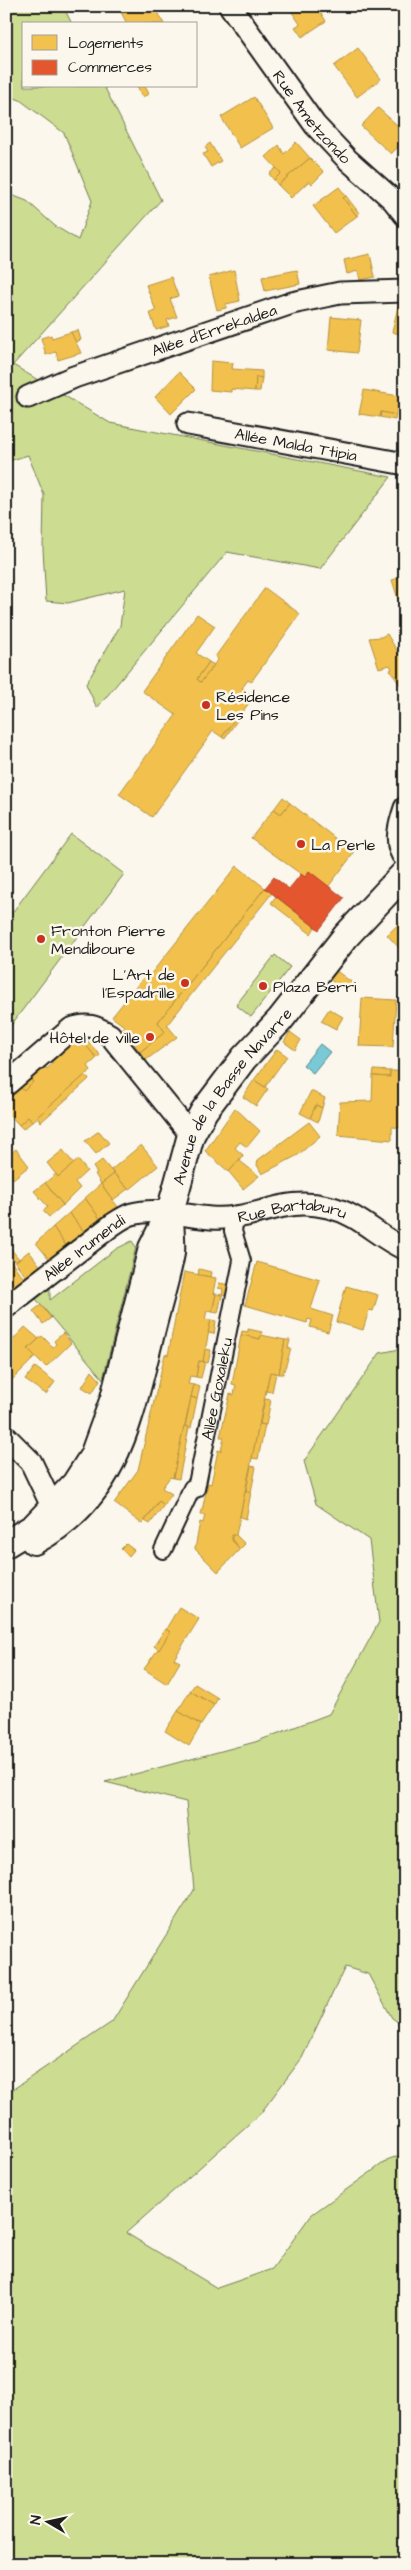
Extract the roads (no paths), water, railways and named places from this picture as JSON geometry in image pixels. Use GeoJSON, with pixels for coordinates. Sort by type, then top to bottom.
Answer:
{"type":"FeatureCollection","features":[{"type":"Feature","properties":{"kind":"street","name":"Rue Ametzondo"},"geometry":{"type":"LineString","coordinates":[[230,6],[315,125],[347,159],[393,200],[405,215]]}},
{"type":"Feature","properties":{"kind":"street","name":"Allée d'Errekaldea"},"geometry":{"type":"LineString","coordinates":[[28,397],[74,377],[292,303],[340,293],[405,291]]}},
{"type":"Feature","properties":{"kind":"street","name":"Allée Malda Ttipia"},"geometry":{"type":"LineString","coordinates":[[188,424],[405,464]]}},
{"type":"Feature","properties":{"kind":"street"},"geometry":{"type":"LineString","coordinates":[[405,808],[401,822],[399,846],[405,858]]}},
{"type":"Feature","properties":{"kind":"street","name":"Avenue de la Basse Navarre"},"geometry":{"type":"LineString","coordinates":[[6,1544],[34,1527],[75,1484],[93,1456],[104,1429],[152,1248],[170,1212],[191,1135],[204,1111],[244,1058],[280,1020],[346,936],[405,873]]}},
{"type":"Feature","properties":{"kind":"street"},"geometry":{"type":"LineString","coordinates":[[6,1085],[70,1029],[83,1024],[94,1026],[110,1035],[191,1135]]}},
{"type":"Feature","properties":{"kind":"street","name":"Rue Bartaburu"},"geometry":{"type":"LineString","coordinates":[[170,1212],[215,1219],[235,1217],[279,1205],[304,1203],[329,1207],[356,1216],[405,1249]]}},
{"type":"Feature","properties":{"kind":"street","name":"Avenue de la Basse Navarre"},"geometry":{"type":"LineString","coordinates":[[6,1554],[57,1528],[79,1507],[100,1479],[118,1448],[131,1412],[171,1251],[170,1212]]}},
{"type":"Feature","properties":{"kind":"street","name":"Allée Irumendi"},"geometry":{"type":"LineString","coordinates":[[6,1306],[112,1225],[131,1214],[170,1212]]}},
{"type":"Feature","properties":{"kind":"street","name":"Allée Goxaleku"},"geometry":{"type":"LineString","coordinates":[[163,1550],[192,1488],[196,1489],[242,1261],[234,1230],[235,1217]]}},
{"type":"Feature","properties":{"kind":"street"},"geometry":{"type":"LineString","coordinates":[[6,1437],[31,1462],[48,1499],[54,1506],[79,1507]]}},
{"type":"Feature","properties":{"kind":"water"},"geometry":{"type":"Polygon","coordinates":[[[320,1044],[330,1052],[313,1073],[303,1065],[320,1044]]]}},
{"type":"Feature","properties":{"kind":"place","name":"Résidence Les Pins"},"geometry":{"type":"Point","coordinates":[206,705]}},
{"type":"Feature","properties":{"kind":"place","name":"La Perle"},"geometry":{"type":"Point","coordinates":[301,844]}},
{"type":"Feature","properties":{"kind":"place","name":"Fronton Pierre Mendiboure"},"geometry":{"type":"Point","coordinates":[41,939]}},
{"type":"Feature","properties":{"kind":"place","name":"L'Art de l'Espadrille"},"geometry":{"type":"Point","coordinates":[185,983]}},
{"type":"Feature","properties":{"kind":"place","name":"Plaza Berri"},"geometry":{"type":"Point","coordinates":[263,986]}},
{"type":"Feature","properties":{"kind":"place","name":"Hôtel de ville"},"geometry":{"type":"Point","coordinates":[150,1037]}}]}
